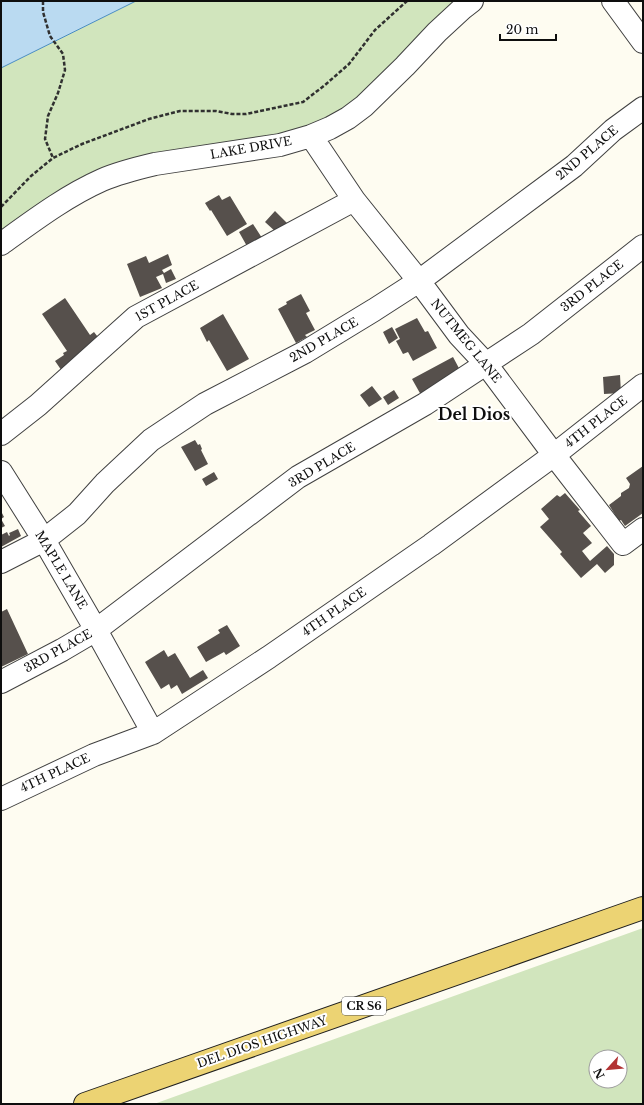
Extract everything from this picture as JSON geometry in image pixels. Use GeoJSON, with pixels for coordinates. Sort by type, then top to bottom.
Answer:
{"type":"FeatureCollection","features":[{"type":"Feature","properties":{"kind":"main road","name":"DEL DIOS HIGHWAY"},"geometry":{"type":"LineString","coordinates":[[85,1104],[643,908]]}},
{"type":"Feature","properties":{"kind":"street","name":"LAKE DRIVE"},"geometry":{"type":"LineString","coordinates":[[1,244],[70,197],[102,180],[137,168],[155,164],[280,145],[311,136],[342,122],[364,106],[437,32],[472,1]]}},
{"type":"Feature","properties":{"kind":"street"},"geometry":{"type":"LineString","coordinates":[[613,1],[643,42]]}},
{"type":"Feature","properties":{"kind":"street","name":"2ND PLACE"},"geometry":{"type":"LineString","coordinates":[[1,562],[44,540],[77,514],[105,483],[151,440],[205,404],[305,352],[419,281],[574,166],[613,130],[643,108]]}},
{"type":"Feature","properties":{"kind":"street","name":"NUTMEG LANE"},"geometry":{"type":"LineString","coordinates":[[311,136],[354,200],[419,281],[459,335],[486,364],[623,544],[643,529]]}},
{"type":"Feature","properties":{"kind":"street","name":"1ST PLACE"},"geometry":{"type":"LineString","coordinates":[[1,434],[38,405],[136,317],[354,200]]}},
{"type":"Feature","properties":{"kind":"street","name":"3RD PLACE"},"geometry":{"type":"LineString","coordinates":[[1,682],[62,650],[96,630],[298,478],[425,404],[531,334],[643,246]]}},
{"type":"Feature","properties":{"kind":"street","name":"4TH PLACE"},"geometry":{"type":"LineString","coordinates":[[1,799],[94,755],[153,733],[276,653],[431,545],[554,455],[643,385]]}},
{"type":"Feature","properties":{"kind":"street","name":"MAPLE LANE"},"geometry":{"type":"LineString","coordinates":[[1,472],[44,540],[153,733]]}},
{"type":"Feature","properties":{"kind":"path"},"geometry":{"type":"LineString","coordinates":[[43,1],[43,12],[50,36],[63,54],[65,70],[48,116],[45,139],[53,158]]}},
{"type":"Feature","properties":{"kind":"path"},"geometry":{"type":"LineString","coordinates":[[1,207],[31,176],[53,158],[82,144],[149,119],[180,111],[246,114],[303,102],[349,64],[374,30],[407,1]]}},
{"type":"Feature","properties":{"kind":"green space"},"geometry":{"type":"Polygon","coordinates":[[[136,1],[472,1],[348,118],[155,164],[1,244],[1,68],[136,1]]]}},
{"type":"Feature","properties":{"kind":"green space"},"geometry":{"type":"Polygon","coordinates":[[[643,928],[643,1104],[154,1104],[643,928]]]}},
{"type":"Feature","properties":{"kind":"water"},"geometry":{"type":"Polygon","coordinates":[[[1,1],[136,1],[1,68],[1,1]]]}},
{"type":"Feature","properties":{"kind":"building"},"geometry":{"type":"Polygon","coordinates":[[[219,195],[222,200],[230,196],[247,224],[227,236],[205,203],[219,195]]]}},
{"type":"Feature","properties":{"kind":"building"},"geometry":{"type":"Polygon","coordinates":[[[275,211],[287,223],[277,233],[265,222],[275,211]]]}},
{"type":"Feature","properties":{"kind":"building"},"geometry":{"type":"Polygon","coordinates":[[[253,224],[262,238],[248,248],[239,232],[253,224]]]}},
{"type":"Feature","properties":{"kind":"building"},"geometry":{"type":"Polygon","coordinates":[[[168,254],[172,265],[162,270],[164,273],[171,269],[176,279],[166,283],[163,274],[156,277],[162,288],[140,297],[127,264],[146,256],[149,263],[168,254]]]}},
{"type":"Feature","properties":{"kind":"building"},"geometry":{"type":"Polygon","coordinates":[[[301,294],[310,311],[306,313],[315,330],[305,335],[307,337],[296,343],[278,309],[287,304],[286,302],[301,294]]]}},
{"type":"Feature","properties":{"kind":"building"},"geometry":{"type":"Polygon","coordinates":[[[65,298],[90,335],[94,332],[101,341],[64,374],[55,361],[67,351],[42,314],[65,298]]]}},
{"type":"Feature","properties":{"kind":"building"},"geometry":{"type":"Polygon","coordinates":[[[223,314],[249,359],[227,371],[209,340],[207,342],[200,328],[223,314]]]}},
{"type":"Feature","properties":{"kind":"building"},"geometry":{"type":"Polygon","coordinates":[[[417,318],[425,332],[428,331],[437,348],[413,361],[408,352],[403,354],[396,341],[400,339],[395,329],[417,318]]]}},
{"type":"Feature","properties":{"kind":"building"},"geometry":{"type":"Polygon","coordinates":[[[392,327],[398,338],[389,344],[383,332],[392,327]]]}},
{"type":"Feature","properties":{"kind":"building"},"geometry":{"type":"Polygon","coordinates":[[[453,357],[461,372],[421,395],[412,379],[453,357]]]}},
{"type":"Feature","properties":{"kind":"building"},"geometry":{"type":"Polygon","coordinates":[[[620,375],[621,393],[604,394],[603,377],[620,375]]]}},
{"type":"Feature","properties":{"kind":"building"},"geometry":{"type":"Polygon","coordinates":[[[372,386],[382,399],[369,407],[360,395],[372,386]]]}},
{"type":"Feature","properties":{"kind":"building"},"geometry":{"type":"Polygon","coordinates":[[[394,390],[399,398],[388,405],[383,397],[394,390]]]}},
{"type":"Feature","properties":{"kind":"building"},"geometry":{"type":"Polygon","coordinates":[[[195,440],[198,445],[200,444],[201,450],[208,464],[195,471],[181,447],[195,440]]]}},
{"type":"Feature","properties":{"kind":"building"},"geometry":{"type":"Polygon","coordinates":[[[643,466],[643,513],[625,526],[621,520],[619,521],[609,505],[621,496],[621,493],[629,488],[630,484],[626,478],[643,466]]]}},
{"type":"Feature","properties":{"kind":"building"},"geometry":{"type":"Polygon","coordinates":[[[214,472],[218,479],[206,486],[202,479],[214,472]]]}},
{"type":"Feature","properties":{"kind":"building"},"geometry":{"type":"Polygon","coordinates":[[[565,493],[580,510],[578,511],[591,526],[583,533],[592,543],[582,551],[590,561],[607,546],[614,554],[614,565],[605,573],[597,564],[581,578],[560,554],[562,552],[540,527],[549,519],[541,509],[557,495],[560,497],[565,493]]]}},
{"type":"Feature","properties":{"kind":"building"},"geometry":{"type":"Polygon","coordinates":[[[1,511],[4,517],[1,519],[1,511]]]}},
{"type":"Feature","properties":{"kind":"building"},"geometry":{"type":"Polygon","coordinates":[[[1,519],[5,526],[1,528],[1,519]]]}},
{"type":"Feature","properties":{"kind":"building"},"geometry":{"type":"Polygon","coordinates":[[[18,529],[21,536],[1,547],[1,535],[7,532],[9,536],[9,533],[18,529]]]}},
{"type":"Feature","properties":{"kind":"building"},"geometry":{"type":"Polygon","coordinates":[[[7,609],[28,654],[1,667],[1,612],[7,609]]]}},
{"type":"Feature","properties":{"kind":"building"},"geometry":{"type":"Polygon","coordinates":[[[227,625],[240,646],[226,655],[224,652],[206,662],[197,647],[220,633],[218,630],[227,625]]]}},
{"type":"Feature","properties":{"kind":"building"},"geometry":{"type":"Polygon","coordinates":[[[164,650],[168,657],[175,653],[190,678],[203,670],[208,678],[182,694],[177,685],[171,689],[169,684],[161,689],[145,662],[164,650]]]}},
{"type":"Feature","properties":{"kind":"district","name":"Del Dios"},"geometry":{"type":"Point","coordinates":[474,414]}}]}
